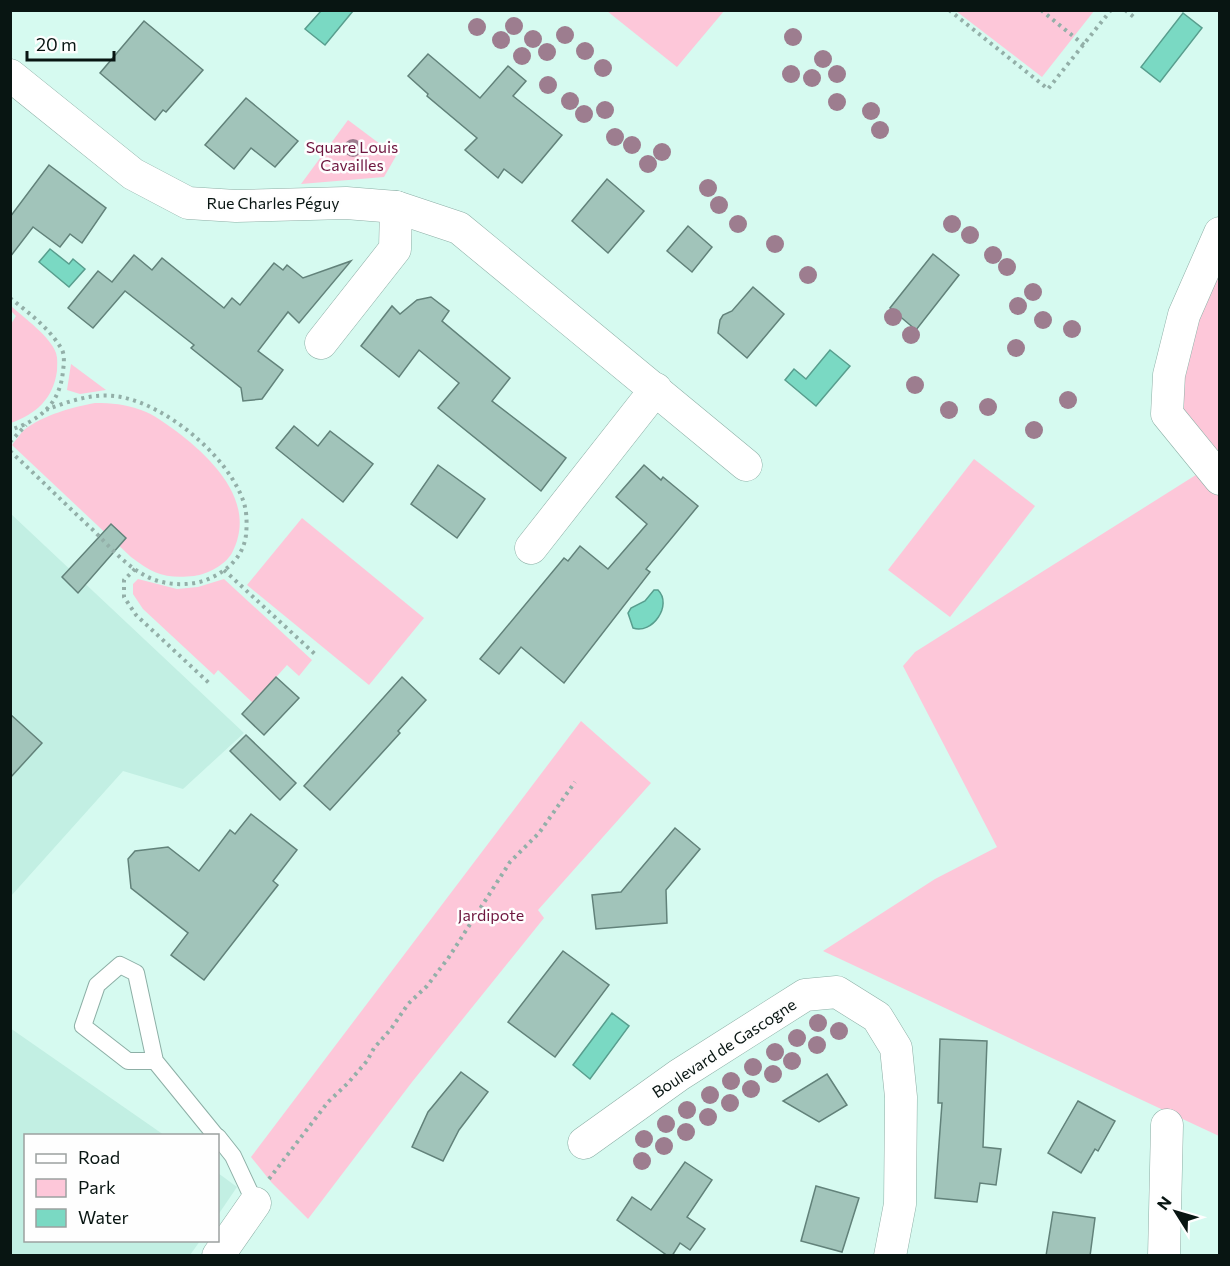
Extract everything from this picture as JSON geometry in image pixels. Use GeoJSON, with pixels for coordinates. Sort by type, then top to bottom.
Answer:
{"type":"FeatureCollection","features":[{"type":"Feature","properties":{"kind":"street","name":"Rue Charles Péguy"},"geometry":{"type":"LineString","coordinates":[[10,75],[133,174],[188,203],[236,206],[346,203],[396,207],[459,228],[746,465]]}},
{"type":"Feature","properties":{"kind":"street"},"geometry":{"type":"LineString","coordinates":[[321,343],[395,249],[396,207]]}},
{"type":"Feature","properties":{"kind":"street"},"geometry":{"type":"LineString","coordinates":[[1220,233],[1184,315],[1169,375],[1167,414],[1220,479]]}},
{"type":"Feature","properties":{"kind":"street"},"geometry":{"type":"LineString","coordinates":[[531,548],[656,389]]}},
{"type":"Feature","properties":{"kind":"street","name":"Boulevard de Gascogne"},"geometry":{"type":"LineString","coordinates":[[584,1143],[679,1075],[805,994],[837,992],[877,1017],[896,1047],[901,1097],[900,1203],[890,1256]]}},
{"type":"Feature","properties":{"kind":"street"},"geometry":{"type":"LineString","coordinates":[[1164,1256],[1167,1125]]}},
{"type":"Feature","properties":{"kind":"street"},"geometry":{"type":"LineString","coordinates":[[218,1256],[255,1203]]}},
{"type":"Feature","properties":{"kind":"lane"},"geometry":{"type":"LineString","coordinates":[[155,1060],[128,1061],[83,1026],[97,985],[120,965],[136,973],[155,1060],[215,1134]]}},
{"type":"Feature","properties":{"kind":"lane"},"geometry":{"type":"LineString","coordinates":[[219,1139],[232,1156],[255,1203]]}},
{"type":"Feature","properties":{"kind":"path"},"geometry":{"type":"LineString","coordinates":[[949,10],[1048,89],[1111,10]]}},
{"type":"Feature","properties":{"kind":"path"},"geometry":{"type":"LineString","coordinates":[[1041,10],[1084,45]]}},
{"type":"Feature","properties":{"kind":"path"},"geometry":{"type":"LineString","coordinates":[[1125,10],[1135,18]]}},
{"type":"Feature","properties":{"kind":"path"},"geometry":{"type":"LineString","coordinates":[[10,298],[51,334],[62,349],[64,362],[59,392],[46,410]]}},
{"type":"Feature","properties":{"kind":"path"},"geometry":{"type":"LineString","coordinates":[[10,442],[26,424],[46,410],[68,401],[95,396],[120,396],[145,404],[167,416],[208,449],[230,474],[245,506],[247,524],[245,543],[235,562],[219,575],[201,581],[176,583],[155,581],[135,569],[10,451]]}},
{"type":"Feature","properties":{"kind":"path"},"geometry":{"type":"LineString","coordinates":[[10,430],[26,424]]}},
{"type":"Feature","properties":{"kind":"path"},"geometry":{"type":"LineString","coordinates":[[135,569],[123,580],[124,597],[136,615],[209,683]]}},
{"type":"Feature","properties":{"kind":"path"},"geometry":{"type":"LineString","coordinates":[[224,570],[317,656]]}},
{"type":"Feature","properties":{"kind":"path"},"geometry":{"type":"LineString","coordinates":[[255,1203],[265,1184],[295,1147],[308,1126],[367,1061],[374,1048],[391,1029],[408,1004],[431,981],[510,862],[539,833],[575,782]]}},
{"type":"Feature","properties":{"kind":"shaded area"},"geometry":{"type":"Polygon","coordinates":[[[11,514],[244,733],[183,789],[123,771],[11,896],[11,514]]]}},
{"type":"Feature","properties":{"kind":"shaded area"},"geometry":{"type":"Polygon","coordinates":[[[10,1028],[163,1134],[24,1134],[24,1242],[199,1242],[190,1255],[11,1255],[10,1028]]]}},
{"type":"Feature","properties":{"kind":"shaded area"},"geometry":{"type":"Polygon","coordinates":[[[219,1174],[237,1187],[219,1214],[219,1174]]]}},
{"type":"Feature","properties":{"kind":"green space"},"geometry":{"type":"Polygon","coordinates":[[[607,11],[724,11],[677,67],[607,11]]]}},
{"type":"Feature","properties":{"kind":"green space"},"geometry":{"type":"Polygon","coordinates":[[[956,11],[1094,11],[1042,77],[956,11]]]}},
{"type":"Feature","properties":{"kind":"green space","name":"Square Louis Cavailles"},"geometry":{"type":"Polygon","coordinates":[[[348,120],[396,156],[384,177],[301,184],[348,120]]]}},
{"type":"Feature","properties":{"kind":"green space"},"geometry":{"type":"Polygon","coordinates":[[[1219,263],[1219,463],[1179,414],[1181,361],[1219,263]]]}},
{"type":"Feature","properties":{"kind":"green space"},"geometry":{"type":"Polygon","coordinates":[[[11,306],[53,347],[56,353],[57,371],[52,390],[42,404],[28,415],[11,423],[11,324],[16,316],[11,311],[11,306]]]}},
{"type":"Feature","properties":{"kind":"green space"},"geometry":{"type":"Polygon","coordinates":[[[71,364],[106,390],[80,394],[67,390],[71,364]]]}},
{"type":"Feature","properties":{"kind":"green space"},"geometry":{"type":"Polygon","coordinates":[[[95,403],[124,405],[150,414],[190,442],[217,469],[228,484],[239,517],[239,535],[232,553],[221,565],[205,573],[184,577],[168,576],[146,568],[131,557],[12,445],[24,430],[40,420],[68,409],[95,403]]]}},
{"type":"Feature","properties":{"kind":"green space"},"geometry":{"type":"Polygon","coordinates":[[[974,459],[1035,506],[950,617],[888,570],[974,459]]]}},
{"type":"Feature","properties":{"kind":"green space"},"geometry":{"type":"Polygon","coordinates":[[[1199,473],[1220,498],[1219,1136],[823,951],[935,879],[997,847],[903,666],[915,652],[1199,473]]]}},
{"type":"Feature","properties":{"kind":"green space"},"geometry":{"type":"Polygon","coordinates":[[[302,518],[424,618],[369,685],[247,585],[302,518]]]}},
{"type":"Feature","properties":{"kind":"green space"},"geometry":{"type":"Polygon","coordinates":[[[138,579],[177,589],[198,587],[224,579],[312,660],[299,676],[287,665],[253,703],[218,670],[214,675],[143,609],[133,594],[133,584],[138,579]]]}},
{"type":"Feature","properties":{"kind":"green space","name":"Jardipote"},"geometry":{"type":"Polygon","coordinates":[[[581,721],[651,783],[538,910],[544,918],[412,1082],[308,1219],[272,1183],[251,1157],[581,721]]]}},
{"type":"Feature","properties":{"kind":"water"},"geometry":{"type":"Polygon","coordinates":[[[321,11],[353,11],[325,45],[305,29],[321,11]]]}},
{"type":"Feature","properties":{"kind":"water"},"geometry":{"type":"Polygon","coordinates":[[[1183,13],[1202,28],[1160,82],[1141,67],[1183,13]]]}},
{"type":"Feature","properties":{"kind":"water"},"geometry":{"type":"Polygon","coordinates":[[[50,249],[69,264],[73,259],[85,269],[69,287],[39,262],[50,249]]]}},
{"type":"Feature","properties":{"kind":"water"},"geometry":{"type":"Polygon","coordinates":[[[830,350],[850,366],[816,406],[785,380],[794,369],[806,379],[830,350]]]}},
{"type":"Feature","properties":{"kind":"water"},"geometry":{"type":"Polygon","coordinates":[[[654,590],[658,590],[662,596],[662,610],[653,623],[647,627],[633,628],[628,613],[631,608],[645,601],[654,590]]]}},
{"type":"Feature","properties":{"kind":"water"},"geometry":{"type":"Polygon","coordinates":[[[612,1013],[629,1026],[590,1079],[573,1065],[612,1013]]]}},
{"type":"Feature","properties":{"kind":"building"},"geometry":{"type":"Polygon","coordinates":[[[144,21],[203,70],[166,112],[163,110],[155,120],[100,73],[144,21]]]}},
{"type":"Feature","properties":{"kind":"building"},"geometry":{"type":"Polygon","coordinates":[[[428,54],[480,98],[508,66],[526,81],[513,96],[562,135],[522,183],[504,169],[498,178],[465,150],[477,138],[427,96],[428,94],[408,76],[428,54]]]}},
{"type":"Feature","properties":{"kind":"building"},"geometry":{"type":"Polygon","coordinates":[[[246,98],[298,141],[275,167],[251,148],[234,169],[205,145],[246,98]]]}},
{"type":"Feature","properties":{"kind":"building"},"geometry":{"type":"Polygon","coordinates":[[[49,165],[106,208],[82,243],[70,234],[60,247],[33,227],[10,257],[10,217],[49,165]]]}},
{"type":"Feature","properties":{"kind":"building"},"geometry":{"type":"Polygon","coordinates":[[[607,179],[644,211],[608,253],[572,221],[607,179]]]}},
{"type":"Feature","properties":{"kind":"building"},"geometry":{"type":"Polygon","coordinates":[[[688,226],[712,247],[692,272],[667,251],[688,226]]]}},
{"type":"Feature","properties":{"kind":"building"},"geometry":{"type":"Polygon","coordinates":[[[933,254],[959,275],[916,330],[890,308],[933,254]]]}},
{"type":"Feature","properties":{"kind":"building"},"geometry":{"type":"Polygon","coordinates":[[[134,255],[152,270],[162,258],[224,308],[232,298],[240,305],[274,263],[283,270],[287,265],[303,278],[351,261],[299,323],[288,312],[258,351],[283,370],[262,399],[243,401],[241,388],[191,348],[194,345],[125,291],[93,328],[68,308],[98,271],[112,282],[134,255]]]}},
{"type":"Feature","properties":{"kind":"building"},"geometry":{"type":"Polygon","coordinates":[[[753,287],[784,314],[747,358],[718,333],[723,315],[732,311],[753,287]]]}},
{"type":"Feature","properties":{"kind":"building"},"geometry":{"type":"Polygon","coordinates":[[[431,297],[449,311],[442,321],[510,378],[492,401],[566,458],[541,491],[438,408],[459,383],[419,350],[399,377],[361,346],[392,306],[400,314],[417,300],[431,297]]]}},
{"type":"Feature","properties":{"kind":"building"},"geometry":{"type":"Polygon","coordinates":[[[294,426],[318,446],[330,431],[373,464],[343,502],[276,448],[294,426]]]}},
{"type":"Feature","properties":{"kind":"building"},"geometry":{"type":"Polygon","coordinates":[[[438,465],[485,499],[457,538],[411,504],[438,465]]]}},
{"type":"Feature","properties":{"kind":"building"},"geometry":{"type":"Polygon","coordinates":[[[644,465],[661,480],[663,477],[698,506],[646,569],[650,572],[564,683],[521,647],[499,674],[480,659],[564,558],[568,561],[580,546],[608,569],[647,524],[616,497],[644,465]]]}},
{"type":"Feature","properties":{"kind":"building"},"geometry":{"type":"Polygon","coordinates":[[[111,524],[126,538],[78,593],[62,577],[111,524]]]}},
{"type":"Feature","properties":{"kind":"building"},"geometry":{"type":"Polygon","coordinates":[[[276,677],[299,698],[264,735],[242,714],[276,677]]]}},
{"type":"Feature","properties":{"kind":"building"},"geometry":{"type":"Polygon","coordinates":[[[402,677],[426,700],[398,731],[400,733],[330,810],[304,786],[402,677]]]}},
{"type":"Feature","properties":{"kind":"building"},"geometry":{"type":"Polygon","coordinates":[[[10,714],[42,743],[10,778],[10,714]]]}},
{"type":"Feature","properties":{"kind":"building"},"geometry":{"type":"Polygon","coordinates":[[[246,735],[296,783],[280,800],[230,751],[246,735]]]}},
{"type":"Feature","properties":{"kind":"building"},"geometry":{"type":"Polygon","coordinates":[[[251,814],[297,850],[273,881],[278,885],[204,980],[171,955],[188,933],[131,888],[128,859],[135,851],[168,847],[199,871],[230,830],[235,834],[251,814]]]}},
{"type":"Feature","properties":{"kind":"building"},"geometry":{"type":"Polygon","coordinates":[[[675,828],[700,849],[666,890],[667,923],[596,929],[592,895],[621,892],[675,828]]]}},
{"type":"Feature","properties":{"kind":"building"},"geometry":{"type":"Polygon","coordinates":[[[563,951],[609,985],[555,1057],[508,1022],[563,951]]]}},
{"type":"Feature","properties":{"kind":"building"},"geometry":{"type":"Polygon","coordinates":[[[940,1039],[987,1041],[983,1147],[1001,1149],[996,1185],[980,1183],[977,1202],[935,1198],[942,1103],[938,1103],[940,1039]]]}},
{"type":"Feature","properties":{"kind":"building"},"geometry":{"type":"Polygon","coordinates":[[[461,1072],[488,1092],[459,1130],[443,1161],[412,1147],[428,1112],[461,1072]]]}},
{"type":"Feature","properties":{"kind":"building"},"geometry":{"type":"Polygon","coordinates":[[[827,1074],[847,1105],[819,1122],[783,1101],[827,1074]]]}},
{"type":"Feature","properties":{"kind":"building"},"geometry":{"type":"Polygon","coordinates":[[[1078,1101],[1115,1121],[1098,1151],[1095,1149],[1081,1173],[1048,1153],[1078,1101]]]}},
{"type":"Feature","properties":{"kind":"building"},"geometry":{"type":"Polygon","coordinates":[[[685,1162],[712,1180],[687,1217],[705,1229],[690,1250],[680,1243],[672,1256],[668,1256],[617,1220],[632,1197],[651,1210],[685,1162]]]}},
{"type":"Feature","properties":{"kind":"building"},"geometry":{"type":"Polygon","coordinates":[[[816,1186],[859,1198],[842,1252],[801,1241],[816,1186]]]}},
{"type":"Feature","properties":{"kind":"building"},"geometry":{"type":"Polygon","coordinates":[[[1053,1212],[1095,1218],[1090,1256],[1046,1256],[1053,1212]]]}}]}
